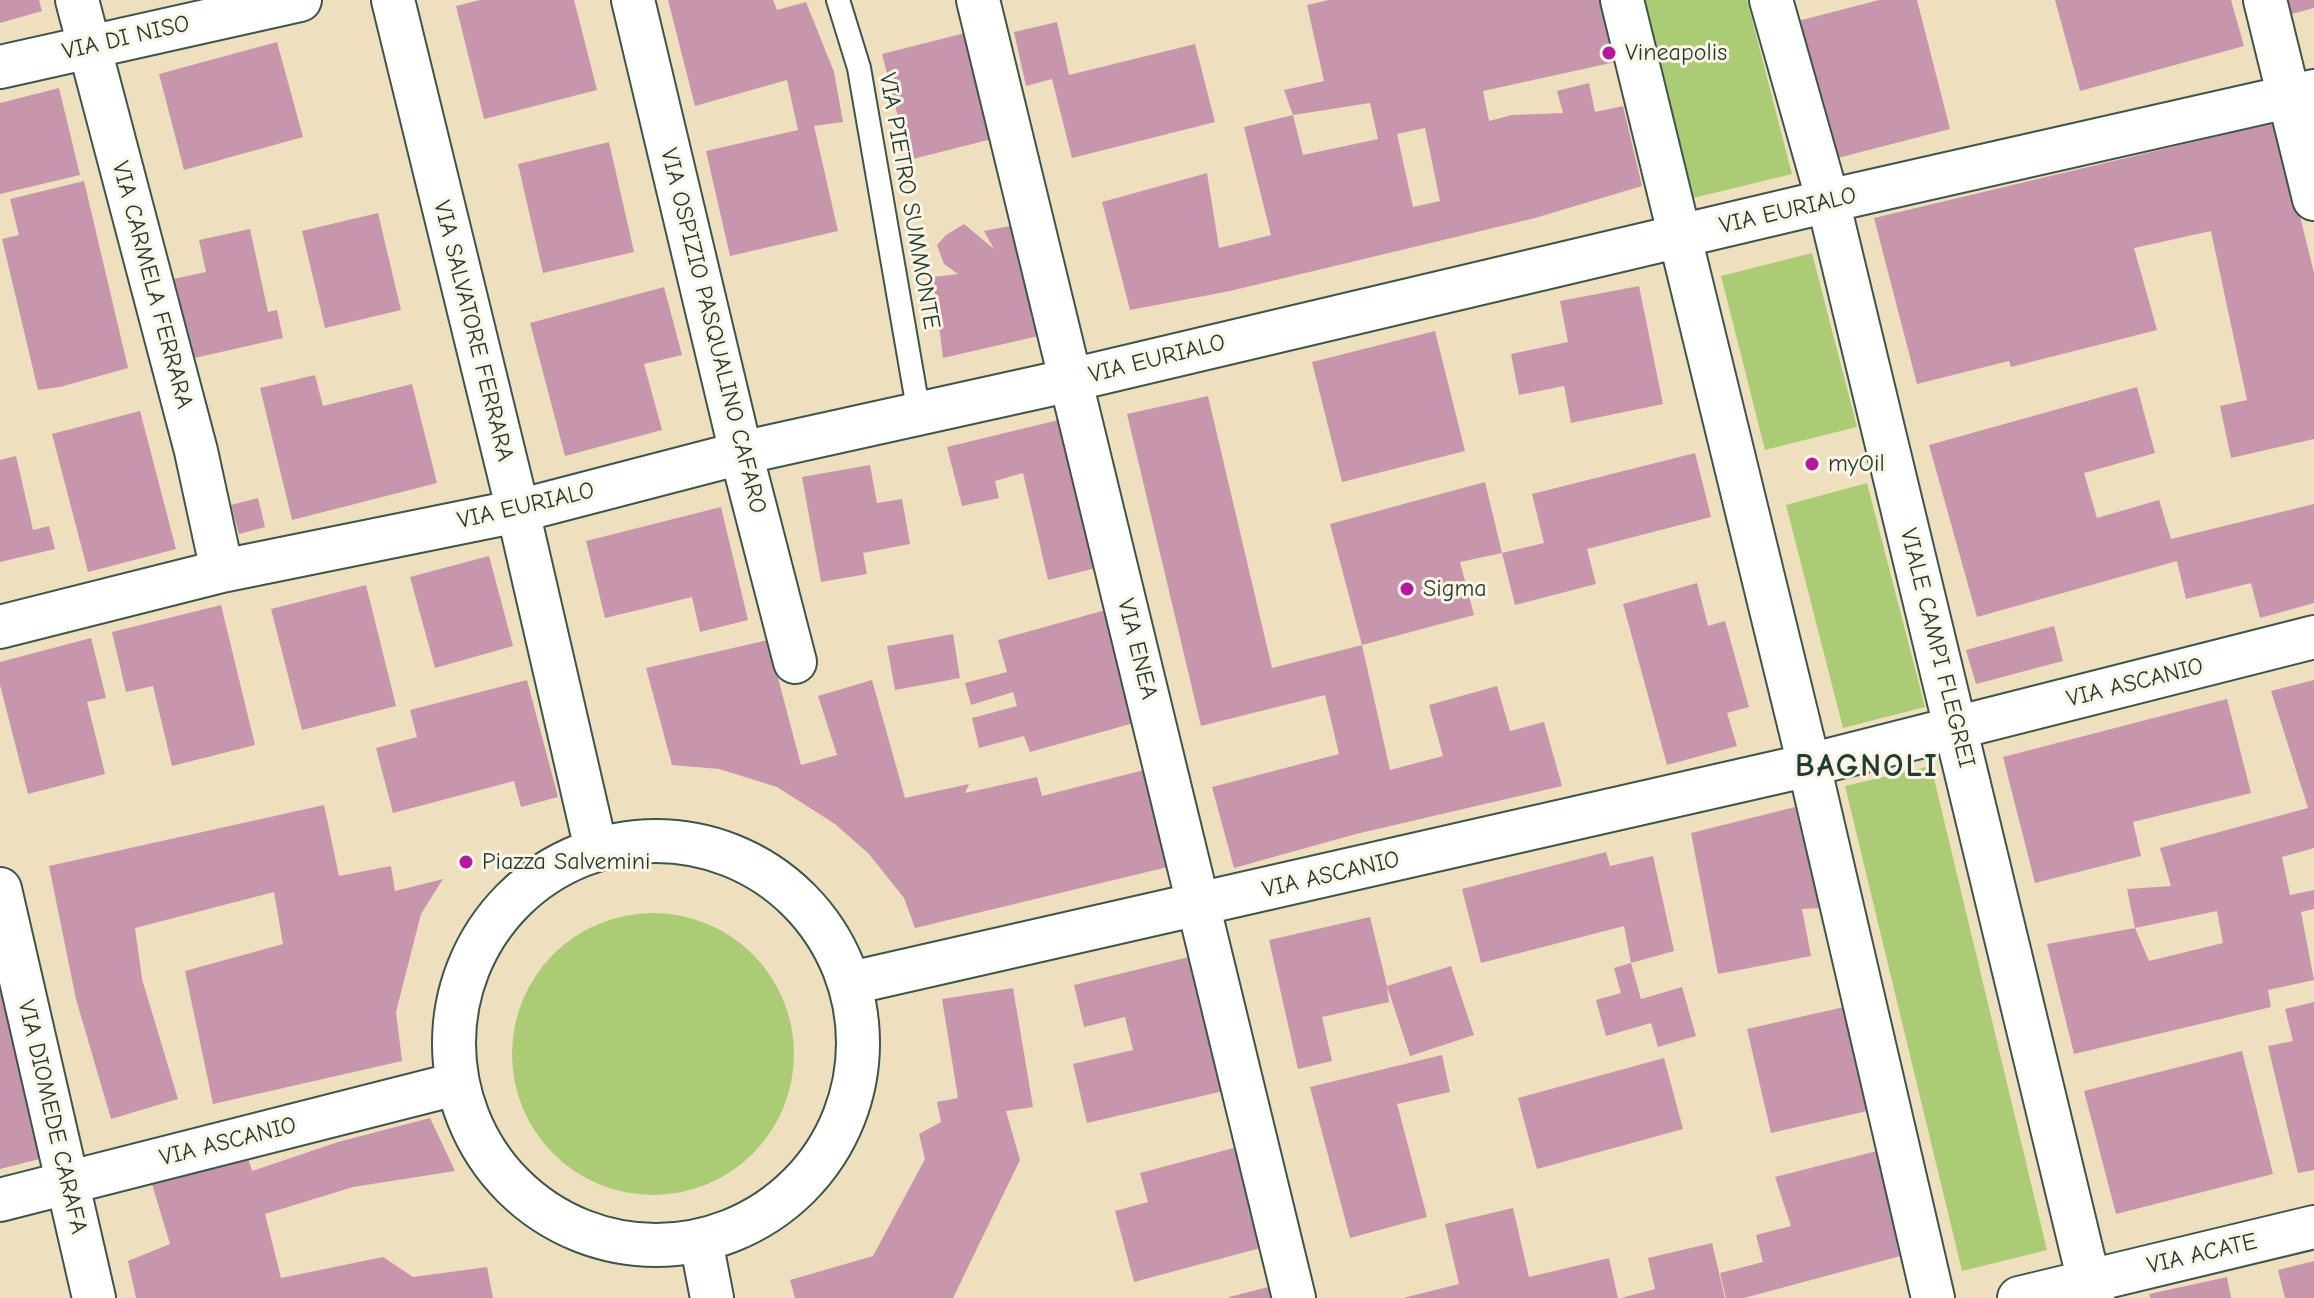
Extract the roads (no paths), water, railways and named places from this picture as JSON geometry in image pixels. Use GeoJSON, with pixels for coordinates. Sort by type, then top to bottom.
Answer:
{"type":"FeatureCollection","features":[{"type":"Feature","properties":{"kind":"street","name":"VIA CARMELA FERRARA"},"geometry":{"type":"LineString","coordinates":[[77,0],[196,451],[222,571]]}},
{"type":"Feature","properties":{"kind":"street","name":"VIA DI NISO"},"geometry":{"type":"LineString","coordinates":[[0,67],[300,0]]}},
{"type":"Feature","properties":{"kind":"street","name":"VIA SALVATORE FERRARA"},"geometry":{"type":"LineString","coordinates":[[393,0],[518,511],[596,849]]}},
{"type":"Feature","properties":{"kind":"street","name":"VIA OSPIZIO PASQUALINO CAFARO"},"geometry":{"type":"LineString","coordinates":[[633,0],[741,453],[795,662]]}},
{"type":"Feature","properties":{"kind":"street","name":"VIA ENEA"},"geometry":{"type":"LineString","coordinates":[[978,0],[1294,1298]]}},
{"type":"Feature","properties":{"kind":"street"},"geometry":{"type":"LineString","coordinates":[[1622,0],[1809,765],[1933,1298]]}},
{"type":"Feature","properties":{"kind":"street","name":"VIALE CAMPI FLEGREI"},"geometry":{"type":"LineString","coordinates":[[1771,0],[1828,201],[2091,1290]]}},
{"type":"Feature","properties":{"kind":"street"},"geometry":{"type":"LineString","coordinates":[[2265,0],[2301,94],[2314,199]]}},
{"type":"Feature","properties":{"kind":"street","name":"VIA EURIALO"},"geometry":{"type":"LineString","coordinates":[[0,627],[222,571],[518,511],[741,453],[1071,380],[1828,201],[2301,94]]}},
{"type":"Feature","properties":{"kind":"street","name":"VIA ASCANIO"},"geometry":{"type":"LineString","coordinates":[[851,983],[1809,765],[2314,637]]}},
{"type":"Feature","properties":{"kind":"street"},"geometry":{"type":"LineString","coordinates":[[669,840],[729,853],[783,883],[824,928],[851,983],[860,1038],[853,1093],[832,1145],[798,1189],[753,1222],[701,1241],[647,1246],[594,1237],[545,1214],[504,1179],[474,1135],[456,1084],[454,1020],[462,982],[484,935],[517,895],[560,864],[596,849],[669,840]]}},
{"type":"Feature","properties":{"kind":"street","name":"VIA DIOMEDE CARAFA"},"geometry":{"type":"LineString","coordinates":[[0,889],[94,1298]]}},
{"type":"Feature","properties":{"kind":"street","name":"VIA ASCANIO"},"geometry":{"type":"LineString","coordinates":[[0,1200],[456,1084]]}},
{"type":"Feature","properties":{"kind":"street","name":"VIA ACATE"},"geometry":{"type":"LineString","coordinates":[[2019,1298],[2091,1290],[2314,1227]]}},
{"type":"Feature","properties":{"kind":"street"},"geometry":{"type":"LineString","coordinates":[[701,1241],[712,1298]]}},
{"type":"Feature","properties":{"kind":"lane","name":"VIA PIETRO SUMMONTE"},"geometry":{"type":"LineString","coordinates":[[838,0],[859,68],[919,414]]}},
{"type":"Feature","properties":{"kind":"place","name":"Vineapolis"},"geometry":{"type":"Point","coordinates":[1609,53]}},
{"type":"Feature","properties":{"kind":"place","name":"myOil"},"geometry":{"type":"Point","coordinates":[1812,464]}},
{"type":"Feature","properties":{"kind":"place","name":"Sigma"},"geometry":{"type":"Point","coordinates":[1407,589]}},
{"type":"Feature","properties":{"kind":"place","name":"Piazza Salvemini"},"geometry":{"type":"Point","coordinates":[466,862]}},
{"type":"Feature","properties":{"kind":"district","name":"BAGNOLI"},"geometry":{"type":"Point","coordinates":[1867,767]}}]}
